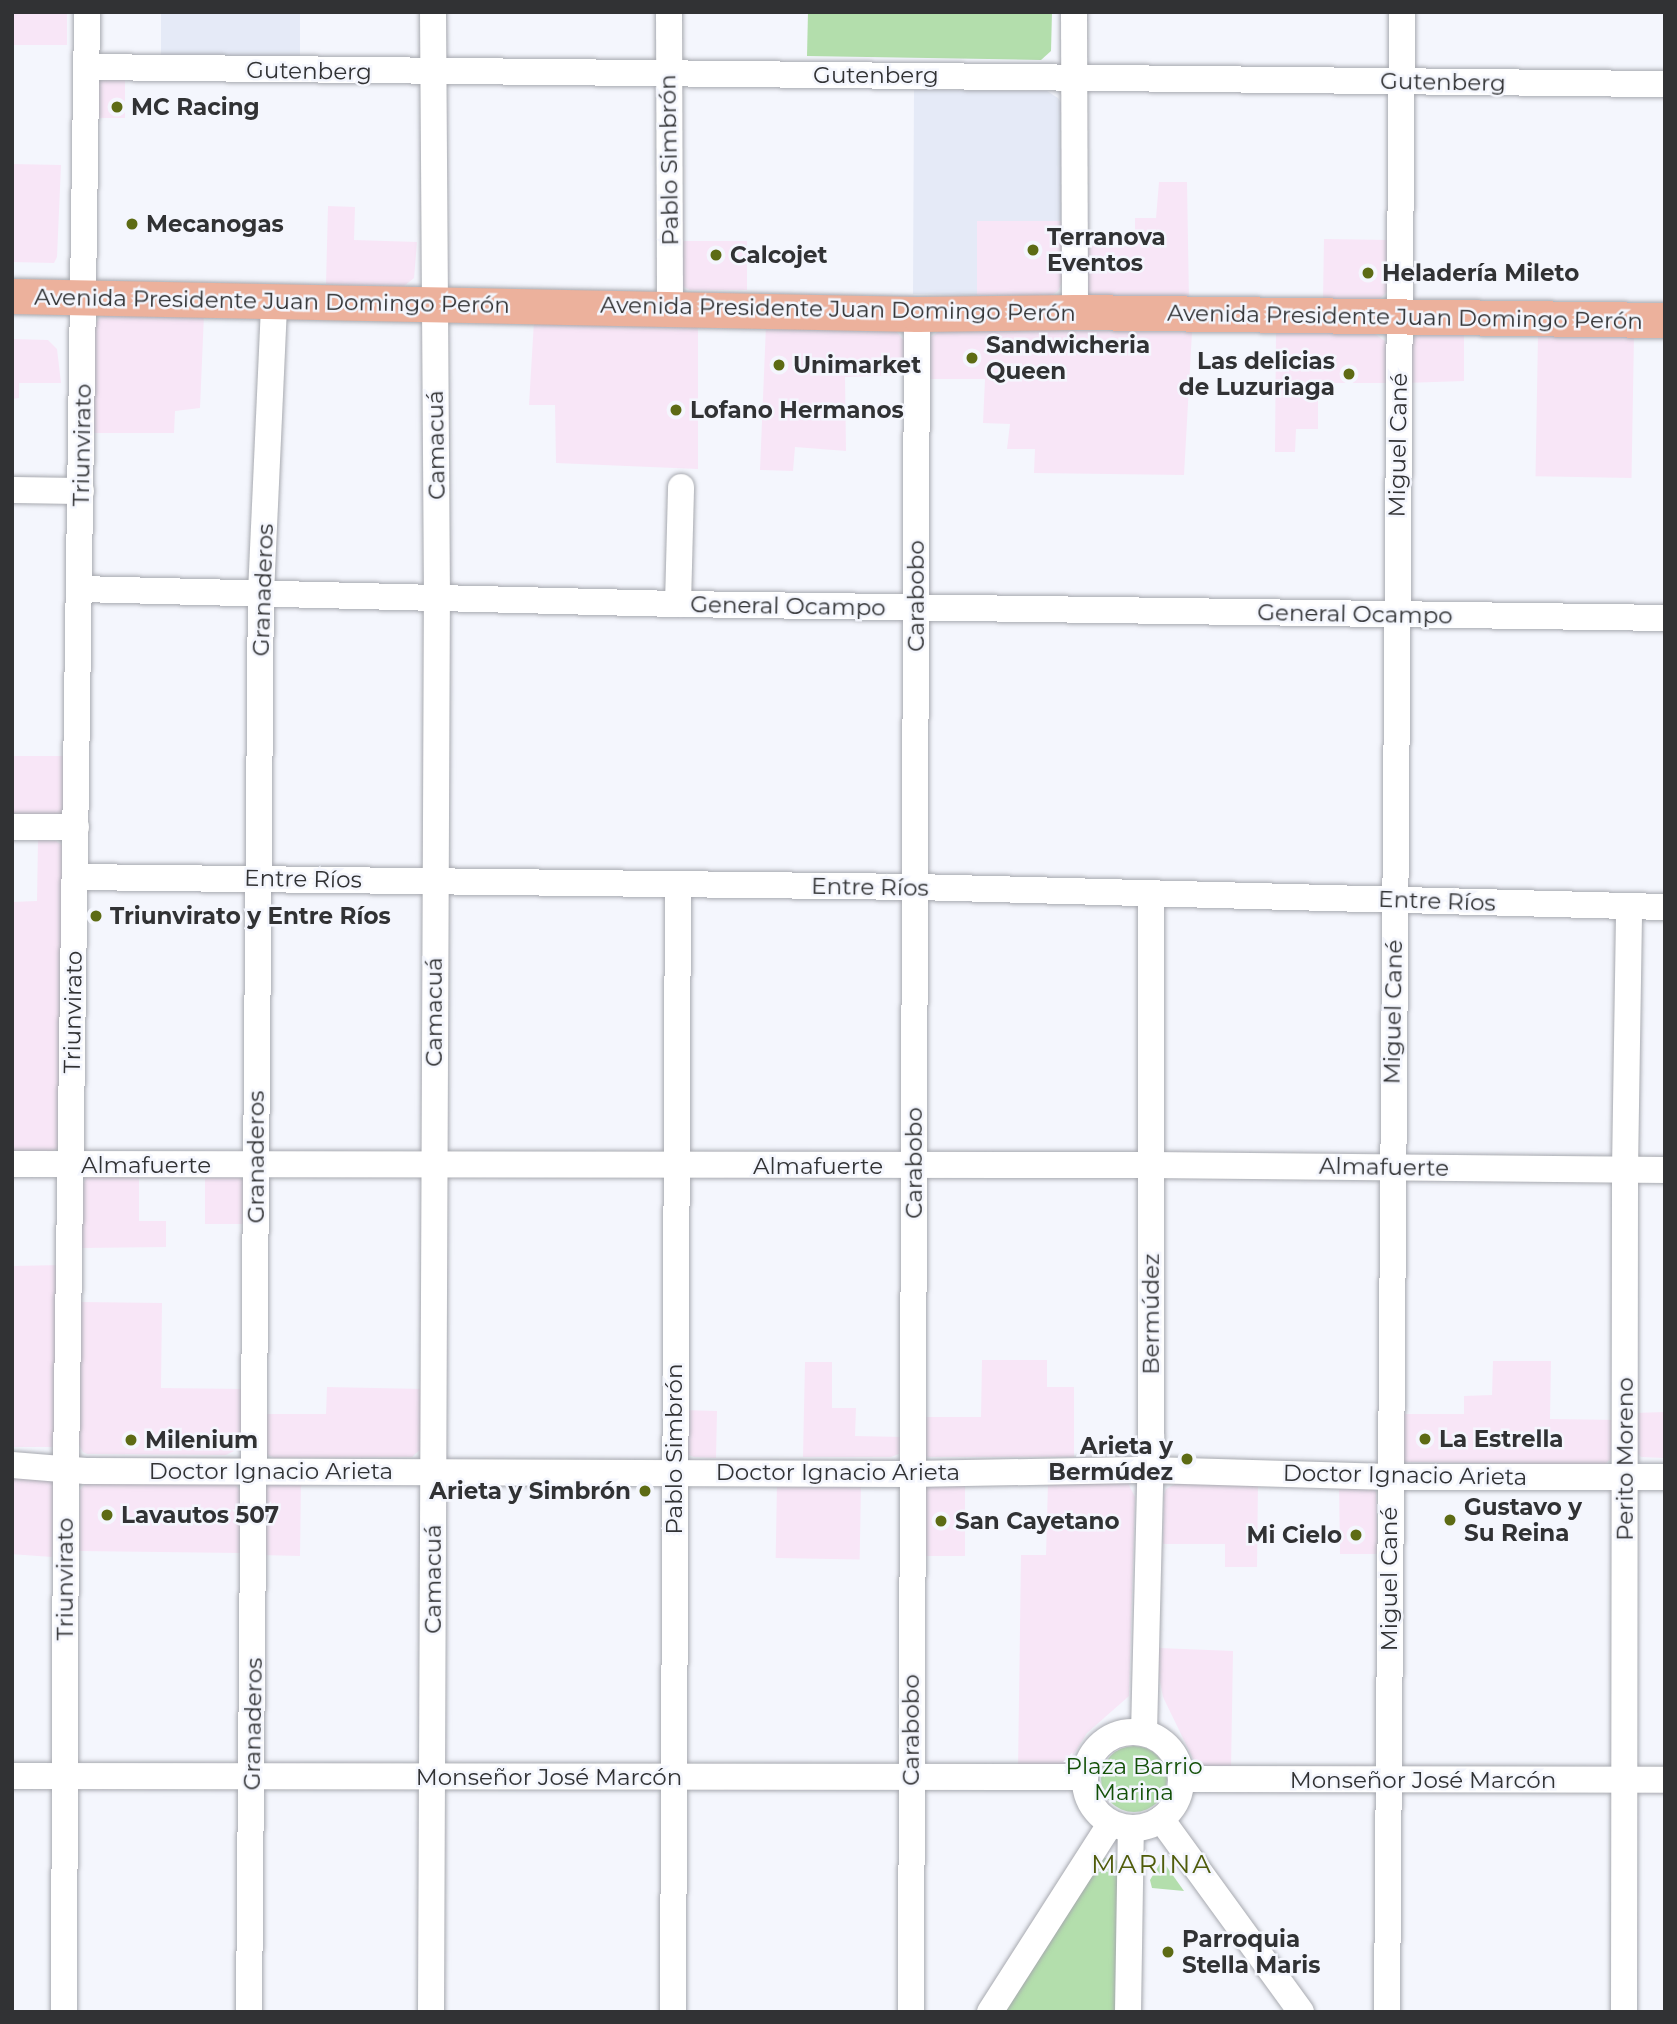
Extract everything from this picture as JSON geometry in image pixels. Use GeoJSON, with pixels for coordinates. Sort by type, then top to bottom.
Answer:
{"type":"FeatureCollection","features":[{"type":"Feature","properties":{"kind":"main road","name":"Avenida Presidente Juan Domingo Perón"},"geometry":{"type":"LineString","coordinates":[[12,296],[917,314],[1075,312],[1665,320]]}},
{"type":"Feature","properties":{"kind":"street","name":"Triunvirato"},"geometry":{"type":"LineString","coordinates":[[64,2012],[66,1467],[85,297],[87,12]]}},
{"type":"Feature","properties":{"kind":"street","name":"Camacuá"},"geometry":{"type":"LineString","coordinates":[[431,2012],[437,600],[431,72],[433,12]]}},
{"type":"Feature","properties":{"kind":"street","name":"Pablo Simbrón"},"geometry":{"type":"LineString","coordinates":[[669,12],[667,74],[670,307]]}},
{"type":"Feature","properties":{"kind":"street"},"geometry":{"type":"LineString","coordinates":[[1074,12],[1075,312]]}},
{"type":"Feature","properties":{"kind":"street","name":"Miguel Cané"},"geometry":{"type":"LineString","coordinates":[[1387,2012],[1402,12]]}},
{"type":"Feature","properties":{"kind":"street","name":"Gutenberg"},"geometry":{"type":"LineString","coordinates":[[86,67],[1665,84]]}},
{"type":"Feature","properties":{"kind":"street","name":"Granaderos"},"geometry":{"type":"LineString","coordinates":[[249,2012],[261,593],[274,302]]}},
{"type":"Feature","properties":{"kind":"street","name":"Carabobo"},"geometry":{"type":"LineString","coordinates":[[911,2012],[917,314]]}},
{"type":"Feature","properties":{"kind":"street"},"geometry":{"type":"LineString","coordinates":[[678,604],[681,487]]}},
{"type":"Feature","properties":{"kind":"street"},"geometry":{"type":"LineString","coordinates":[[12,490],[81,491]]}},
{"type":"Feature","properties":{"kind":"street","name":"General Ocampo"},"geometry":{"type":"LineString","coordinates":[[80,590],[437,600],[1665,618]]}},
{"type":"Feature","properties":{"kind":"street"},"geometry":{"type":"LineString","coordinates":[[12,827],[76,827]]}},
{"type":"Feature","properties":{"kind":"street","name":"Entre Ríos"},"geometry":{"type":"LineString","coordinates":[[75,877],[916,887],[1665,907]]}},
{"type":"Feature","properties":{"kind":"street","name":"Pablo Simbrón"},"geometry":{"type":"LineString","coordinates":[[673,2012],[678,886]]}},
{"type":"Feature","properties":{"kind":"street","name":"Bermúdez"},"geometry":{"type":"LineString","coordinates":[[1144,1733],[1150,1470],[1152,894]]}},
{"type":"Feature","properties":{"kind":"street","name":"Perito Moreno"},"geometry":{"type":"LineString","coordinates":[[1624,2012],[1625,1170],[1629,907]]}},
{"type":"Feature","properties":{"kind":"street","name":"Almafuerte"},"geometry":{"type":"LineString","coordinates":[[12,1164],[914,1167],[1150,1165],[1665,1170]]}},
{"type":"Feature","properties":{"kind":"street","name":"Doctor Ignacio Arieta"},"geometry":{"type":"LineString","coordinates":[[12,1465],[66,1467],[86,1471],[911,1474],[1150,1470],[1389,1477],[1665,1477]]}},
{"type":"Feature","properties":{"kind":"street"},"geometry":{"type":"LineString","coordinates":[[990,2012],[1123,1826],[1161,1819],[1177,1800],[1182,1779],[1173,1752],[1161,1740],[1144,1733],[1129,1732],[1113,1736],[1099,1746],[1090,1758],[1085,1777],[1090,1801],[1123,1826]]}},
{"type":"Feature","properties":{"kind":"street","name":"Monseñor José Marcón"},"geometry":{"type":"LineString","coordinates":[[12,1776],[1085,1777]]}},
{"type":"Feature","properties":{"kind":"street","name":"Monseñor José Marcón"},"geometry":{"type":"LineString","coordinates":[[1182,1779],[1665,1780]]}},
{"type":"Feature","properties":{"kind":"street"},"geometry":{"type":"LineString","coordinates":[[1161,1819],[1301,2012]]}},
{"type":"Feature","properties":{"kind":"street"},"geometry":{"type":"LineString","coordinates":[[1123,1826],[1128,2012]]}},
{"type":"Feature","properties":{"kind":"shaded area"},"geometry":{"type":"Polygon","coordinates":[[[12,12],[67,12],[67,45],[12,45],[12,12]]]}},
{"type":"Feature","properties":{"kind":"shaded area"},"geometry":{"type":"Polygon","coordinates":[[[161,12],[300,12],[300,59],[161,59],[161,12]]]}},
{"type":"Feature","properties":{"kind":"shaded area"},"geometry":{"type":"Polygon","coordinates":[[[125,76],[125,118],[94,118],[99,79],[125,76]]]}},
{"type":"Feature","properties":{"kind":"shaded area"},"geometry":{"type":"Polygon","coordinates":[[[914,90],[1047,91],[1058,98],[1063,106],[1062,221],[977,221],[977,295],[913,294],[914,90]]]}},
{"type":"Feature","properties":{"kind":"shaded area"},"geometry":{"type":"Polygon","coordinates":[[[12,164],[61,165],[57,257],[54,263],[12,262],[12,164]]]}},
{"type":"Feature","properties":{"kind":"shaded area"},"geometry":{"type":"Polygon","coordinates":[[[1159,182],[1187,182],[1189,301],[1085,297],[1081,246],[1135,246],[1135,218],[1156,218],[1159,182]]]}},
{"type":"Feature","properties":{"kind":"shaded area"},"geometry":{"type":"Polygon","coordinates":[[[328,206],[355,207],[354,240],[417,242],[414,278],[404,286],[326,284],[328,206]]]}},
{"type":"Feature","properties":{"kind":"shaded area"},"geometry":{"type":"Polygon","coordinates":[[[977,221],[1062,221],[1062,282],[1058,291],[1050,296],[977,295],[977,221]]]}},
{"type":"Feature","properties":{"kind":"shaded area"},"geometry":{"type":"Polygon","coordinates":[[[1324,239],[1390,240],[1390,287],[1385,294],[1378,300],[1323,300],[1324,239]]]}},
{"type":"Feature","properties":{"kind":"shaded area","name":"Calcojet"},"geometry":{"type":"Polygon","coordinates":[[[676,241],[747,241],[747,290],[690,290],[684,287],[677,281],[676,241]]]}},
{"type":"Feature","properties":{"kind":"shaded area"},"geometry":{"type":"Polygon","coordinates":[[[110,314],[204,314],[200,408],[175,411],[174,433],[89,433],[92,329],[99,318],[110,314]]]}},
{"type":"Feature","properties":{"kind":"shaded area"},"geometry":{"type":"Polygon","coordinates":[[[534,321],[698,322],[698,469],[556,463],[555,405],[529,405],[534,321]]]}},
{"type":"Feature","properties":{"kind":"shaded area"},"geometry":{"type":"Polygon","coordinates":[[[766,325],[895,330],[906,343],[907,375],[845,377],[846,451],[795,447],[793,471],[760,470],[766,325]]]}},
{"type":"Feature","properties":{"kind":"shaded area"},"geometry":{"type":"Polygon","coordinates":[[[942,329],[1192,332],[1184,475],[1034,473],[1035,449],[1007,449],[1010,424],[983,423],[985,379],[925,379],[927,340],[942,329]]]}},
{"type":"Feature","properties":{"kind":"shaded area"},"geometry":{"type":"Polygon","coordinates":[[[1276,332],[1372,332],[1385,341],[1388,349],[1388,383],[1318,383],[1318,429],[1296,429],[1295,452],[1275,452],[1276,332]]]}},
{"type":"Feature","properties":{"kind":"shaded area"},"geometry":{"type":"Polygon","coordinates":[[[1538,333],[1634,335],[1632,478],[1536,476],[1538,333]]]}},
{"type":"Feature","properties":{"kind":"shaded area"},"geometry":{"type":"Polygon","coordinates":[[[1420,335],[1464,335],[1464,381],[1405,383],[1409,339],[1420,335]]]}},
{"type":"Feature","properties":{"kind":"shaded area"},"geometry":{"type":"Polygon","coordinates":[[[12,339],[48,340],[57,349],[61,383],[19,383],[19,398],[12,399],[12,339]]]}},
{"type":"Feature","properties":{"kind":"shaded area"},"geometry":{"type":"Polygon","coordinates":[[[12,756],[66,756],[63,813],[56,821],[12,822],[12,756]]]}},
{"type":"Feature","properties":{"kind":"shaded area"},"geometry":{"type":"Polygon","coordinates":[[[38,839],[56,841],[62,845],[61,1146],[50,1153],[12,1153],[12,902],[37,901],[38,839]]]}},
{"type":"Feature","properties":{"kind":"shaded area"},"geometry":{"type":"Polygon","coordinates":[[[139,1171],[139,1221],[166,1221],[166,1247],[82,1248],[82,1187],[88,1174],[139,1171]]]}},
{"type":"Feature","properties":{"kind":"shaded area"},"geometry":{"type":"Polygon","coordinates":[[[205,1171],[232,1171],[243,1180],[245,1224],[205,1224],[205,1171]]]}},
{"type":"Feature","properties":{"kind":"shaded area"},"geometry":{"type":"Polygon","coordinates":[[[63,1265],[53,1447],[12,1447],[12,1266],[63,1265]]]}},
{"type":"Feature","properties":{"kind":"shaded area"},"geometry":{"type":"Polygon","coordinates":[[[80,1302],[162,1303],[161,1388],[245,1389],[241,1443],[234,1451],[226,1455],[83,1452],[78,1443],[80,1302]]]}},
{"type":"Feature","properties":{"kind":"shaded area"},"geometry":{"type":"Polygon","coordinates":[[[982,1360],[1047,1360],[1047,1387],[1074,1387],[1074,1457],[928,1457],[923,1453],[921,1417],[981,1417],[982,1360]]]}},
{"type":"Feature","properties":{"kind":"shaded area"},"geometry":{"type":"Polygon","coordinates":[[[1493,1361],[1551,1361],[1550,1419],[1621,1420],[1616,1454],[1604,1465],[1405,1462],[1399,1457],[1397,1414],[1464,1414],[1464,1396],[1492,1395],[1493,1361]]]}},
{"type":"Feature","properties":{"kind":"shaded area"},"geometry":{"type":"Polygon","coordinates":[[[805,1362],[832,1362],[832,1408],[856,1408],[855,1436],[903,1437],[899,1454],[891,1457],[803,1457],[805,1362]]]}},
{"type":"Feature","properties":{"kind":"shaded area"},"geometry":{"type":"Polygon","coordinates":[[[327,1387],[424,1389],[423,1447],[412,1457],[274,1458],[266,1454],[262,1414],[326,1414],[327,1387]]]}},
{"type":"Feature","properties":{"kind":"shaded area"},"geometry":{"type":"Polygon","coordinates":[[[681,1410],[717,1411],[716,1458],[685,1454],[681,1410]]]}},
{"type":"Feature","properties":{"kind":"shaded area"},"geometry":{"type":"Polygon","coordinates":[[[1665,1412],[1665,1458],[1641,1457],[1636,1452],[1635,1413],[1665,1412]]]}},
{"type":"Feature","properties":{"kind":"shaded area"},"geometry":{"type":"Polygon","coordinates":[[[12,1473],[58,1476],[52,1557],[12,1554],[12,1473]]]}},
{"type":"Feature","properties":{"kind":"shaded area"},"geometry":{"type":"Polygon","coordinates":[[[301,1479],[300,1556],[261,1555],[262,1488],[268,1481],[301,1479]]]}},
{"type":"Feature","properties":{"kind":"shaded area"},"geometry":{"type":"Polygon","coordinates":[[[1127,1481],[1135,1497],[1129,1696],[1087,1733],[1067,1765],[1018,1770],[1021,1555],[1046,1555],[1048,1483],[1127,1481]]]}},
{"type":"Feature","properties":{"kind":"shaded area"},"geometry":{"type":"Polygon","coordinates":[[[234,1482],[241,1492],[241,1553],[79,1551],[80,1490],[85,1484],[234,1482]]]}},
{"type":"Feature","properties":{"kind":"shaded area"},"geometry":{"type":"Polygon","coordinates":[[[777,1482],[861,1483],[860,1559],[776,1558],[777,1482]]]}},
{"type":"Feature","properties":{"kind":"shaded area"},"geometry":{"type":"Polygon","coordinates":[[[965,1482],[965,1556],[922,1556],[926,1487],[965,1482]]]}},
{"type":"Feature","properties":{"kind":"shaded area"},"geometry":{"type":"Polygon","coordinates":[[[1177,1483],[1258,1483],[1257,1567],[1225,1567],[1225,1544],[1163,1544],[1164,1495],[1166,1489],[1177,1483]]]}},
{"type":"Feature","properties":{"kind":"shaded area"},"geometry":{"type":"Polygon","coordinates":[[[1339,1484],[1372,1487],[1376,1492],[1378,1554],[1340,1554],[1339,1484]]]}},
{"type":"Feature","properties":{"kind":"shaded area"},"geometry":{"type":"Polygon","coordinates":[[[1159,1648],[1233,1651],[1231,1769],[1196,1765],[1163,1697],[1159,1677],[1159,1648]]]}},
{"type":"Feature","properties":{"kind":"green space"},"geometry":{"type":"Polygon","coordinates":[[[808,12],[1052,12],[1051,51],[1041,60],[807,56],[808,12]]]}},
{"type":"Feature","properties":{"kind":"green space","name":"Plaza Barrio Marina"},"geometry":{"type":"Polygon","coordinates":[[[1134,1746],[1147,1748],[1162,1761],[1167,1779],[1165,1792],[1152,1807],[1134,1812],[1121,1810],[1106,1797],[1101,1779],[1103,1766],[1116,1751],[1134,1746]]]}},
{"type":"Feature","properties":{"kind":"green space"},"geometry":{"type":"Polygon","coordinates":[[[1113,1857],[1120,1864],[1118,2012],[1001,2012],[1104,1858],[1113,1857]]]}},
{"type":"Feature","properties":{"kind":"green space"},"geometry":{"type":"Polygon","coordinates":[[[1162,1860],[1184,1891],[1152,1888],[1150,1880],[1162,1860]]]}},
{"type":"Feature","properties":{"kind":"place","name":"MC Racing"},"geometry":{"type":"Point","coordinates":[117,107]}},
{"type":"Feature","properties":{"kind":"place","name":"Mecanogas"},"geometry":{"type":"Point","coordinates":[132,224]}},
{"type":"Feature","properties":{"kind":"place","name":"Terranova Eventos"},"geometry":{"type":"Point","coordinates":[1033,250]}},
{"type":"Feature","properties":{"kind":"place","name":"Calcojet"},"geometry":{"type":"Point","coordinates":[716,255]}},
{"type":"Feature","properties":{"kind":"place","name":"Heladería Mileto"},"geometry":{"type":"Point","coordinates":[1368,273]}},
{"type":"Feature","properties":{"kind":"place","name":"Sandwicheria Queen"},"geometry":{"type":"Point","coordinates":[972,358]}},
{"type":"Feature","properties":{"kind":"place","name":"Unimarket"},"geometry":{"type":"Point","coordinates":[779,365]}},
{"type":"Feature","properties":{"kind":"place","name":"Las delicias de Luzuriaga"},"geometry":{"type":"Point","coordinates":[1349,374]}},
{"type":"Feature","properties":{"kind":"place","name":"Lofano Hermanos"},"geometry":{"type":"Point","coordinates":[676,410]}},
{"type":"Feature","properties":{"kind":"place","name":"Triunvirato y Entre Ríos"},"geometry":{"type":"Point","coordinates":[96,916]}},
{"type":"Feature","properties":{"kind":"place","name":"La Estrella"},"geometry":{"type":"Point","coordinates":[1425,1439]}},
{"type":"Feature","properties":{"kind":"place","name":"Milenium"},"geometry":{"type":"Point","coordinates":[131,1440]}},
{"type":"Feature","properties":{"kind":"place","name":"Arieta y Bermúdez"},"geometry":{"type":"Point","coordinates":[1187,1459]}},
{"type":"Feature","properties":{"kind":"place","name":"Arieta y Simbrón"},"geometry":{"type":"Point","coordinates":[645,1491]}},
{"type":"Feature","properties":{"kind":"place","name":"Lavautos 507"},"geometry":{"type":"Point","coordinates":[107,1515]}},
{"type":"Feature","properties":{"kind":"place","name":"Gustavo y Su Reina"},"geometry":{"type":"Point","coordinates":[1450,1520]}},
{"type":"Feature","properties":{"kind":"place","name":"San Cayetano"},"geometry":{"type":"Point","coordinates":[941,1521]}},
{"type":"Feature","properties":{"kind":"place","name":"Mi Cielo"},"geometry":{"type":"Point","coordinates":[1356,1535]}},
{"type":"Feature","properties":{"kind":"place","name":"Parroquia Stella Maris"},"geometry":{"type":"Point","coordinates":[1168,1952]}},
{"type":"Feature","properties":{"kind":"district","name":"MARINA"},"geometry":{"type":"Point","coordinates":[1152,1865]}}]}
